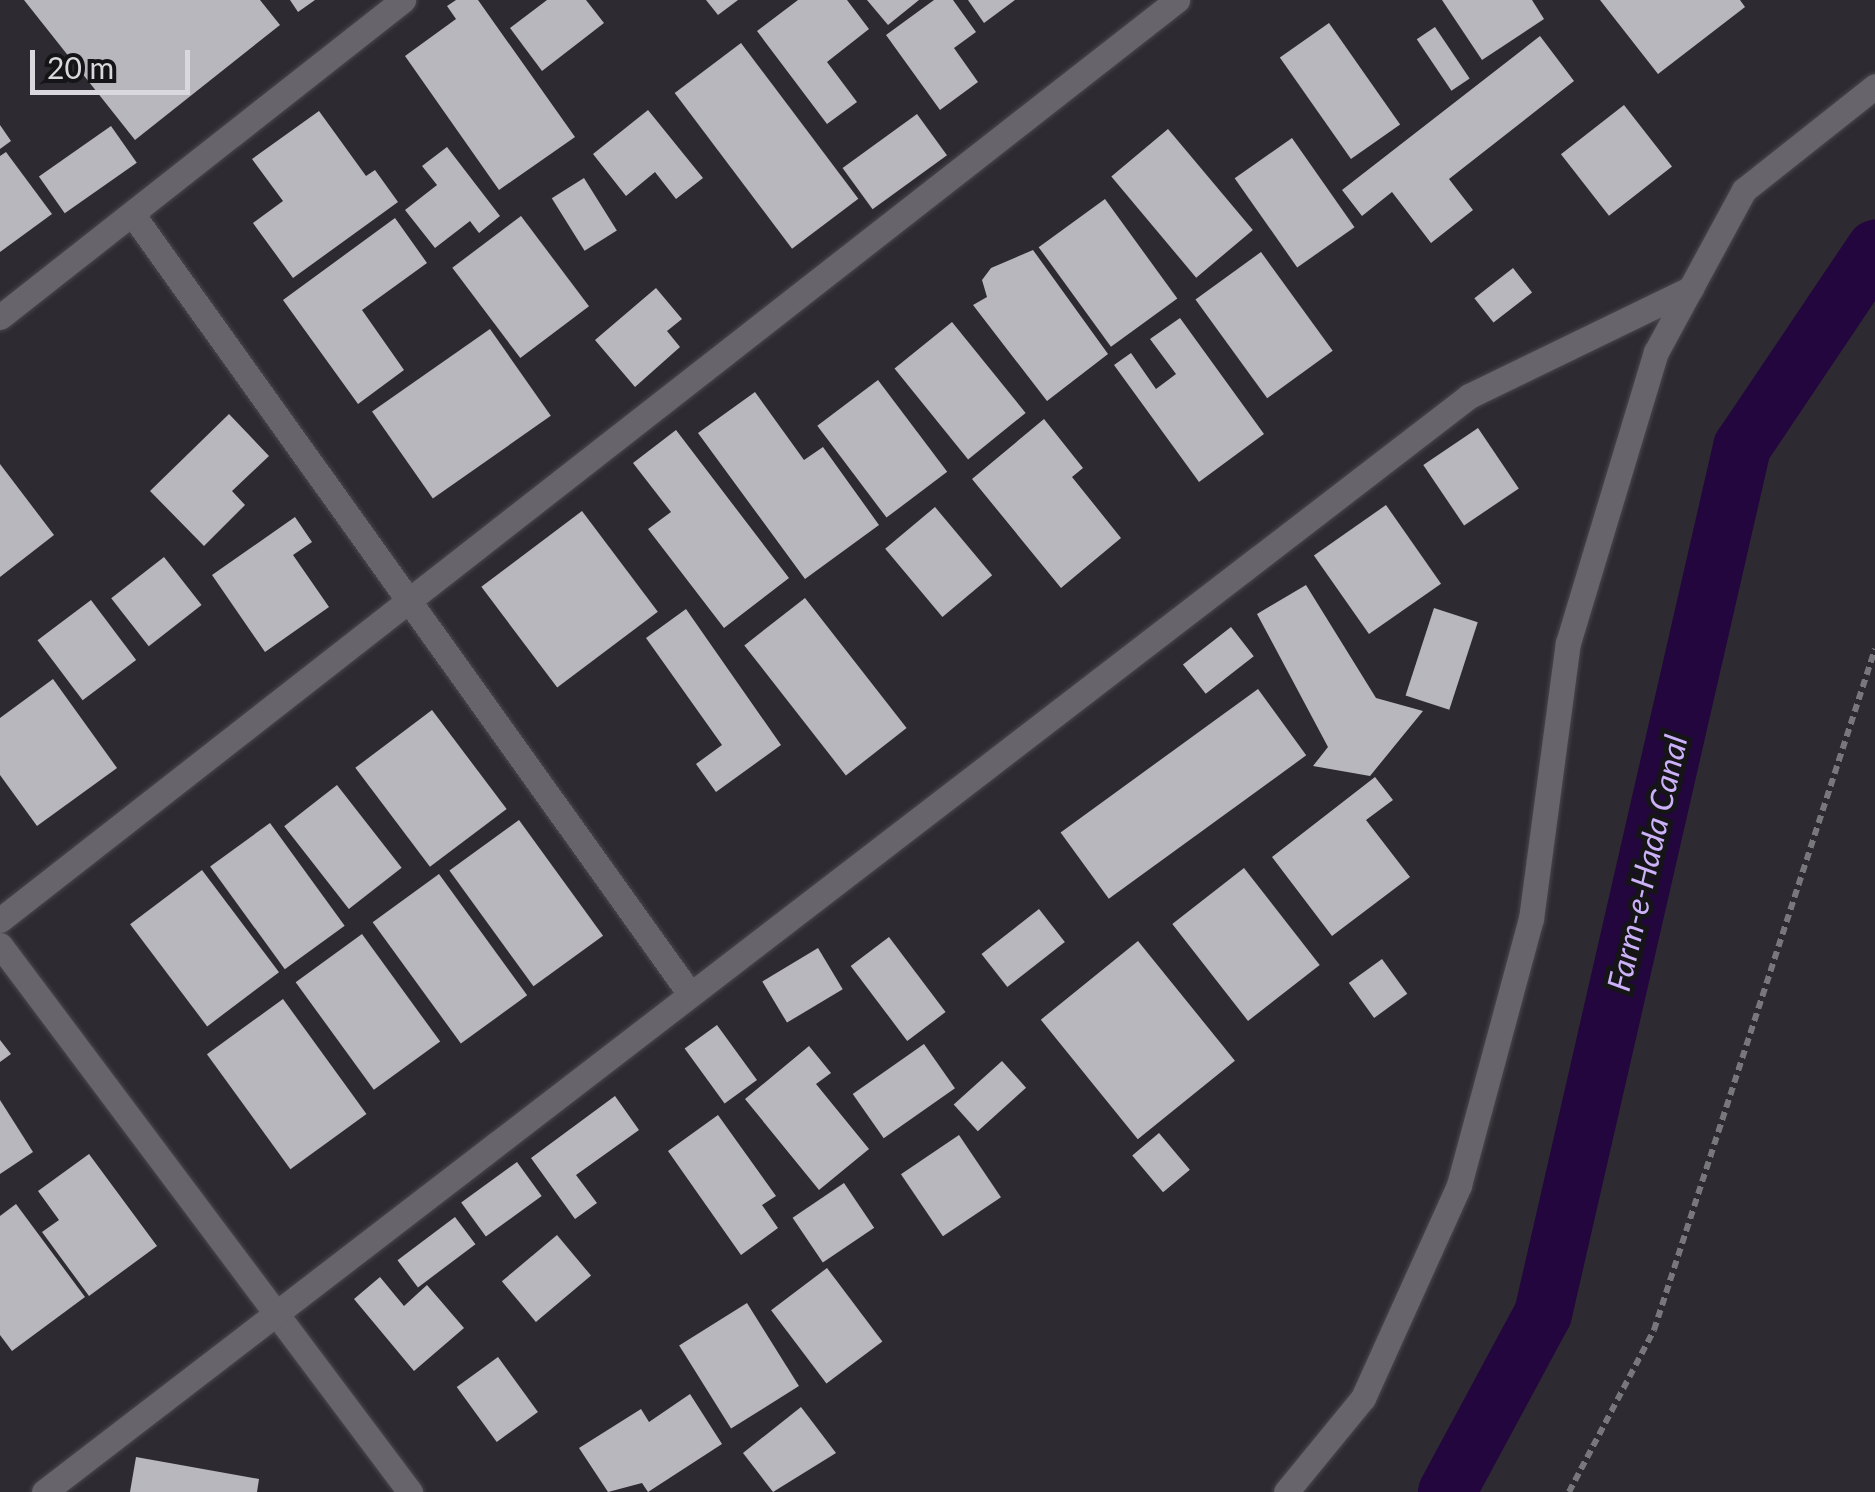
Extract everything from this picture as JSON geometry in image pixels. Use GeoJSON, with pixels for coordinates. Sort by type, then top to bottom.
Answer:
{"type":"FeatureCollection","features":[{"type":"Feature","properties":{"kind":"street"},"geometry":{"type":"LineString","coordinates":[[0,318],[402,0]]}},
{"type":"Feature","properties":{"kind":"street"},"geometry":{"type":"LineString","coordinates":[[0,920],[1177,0]]}},
{"type":"Feature","properties":{"kind":"street"},"geometry":{"type":"LineString","coordinates":[[1286,1492],[1363,1398],[1459,1185],[1531,919],[1568,643],[1619,455],[1691,288],[1744,190],[1875,86]]}},
{"type":"Feature","properties":{"kind":"street"},"geometry":{"type":"LineString","coordinates":[[133,215],[406,602],[690,994]]}},
{"type":"Feature","properties":{"kind":"street"},"geometry":{"type":"LineString","coordinates":[[44,1492],[1469,396],[1691,288]]}},
{"type":"Feature","properties":{"kind":"street"},"geometry":{"type":"LineString","coordinates":[[0,945],[410,1492]]}},
{"type":"Feature","properties":{"kind":"path"},"geometry":{"type":"LineString","coordinates":[[1569,1492],[1654,1330],[1875,649]]}},
{"type":"Feature","properties":{"kind":"building"},"geometry":{"type":"Polygon","coordinates":[[[24,0],[260,0],[280,25],[135,140],[24,0]]]}},
{"type":"Feature","properties":{"kind":"building"},"geometry":{"type":"Polygon","coordinates":[[[290,0],[315,0],[298,12],[290,0]]]}},
{"type":"Feature","properties":{"kind":"building"},"geometry":{"type":"Polygon","coordinates":[[[456,0],[478,0],[575,137],[499,190],[405,56],[456,19],[447,6],[456,0]]]}},
{"type":"Feature","properties":{"kind":"building"},"geometry":{"type":"Polygon","coordinates":[[[547,0],[586,0],[604,23],[542,71],[510,28],[547,0]]]}},
{"type":"Feature","properties":{"kind":"building"},"geometry":{"type":"Polygon","coordinates":[[[706,0],[738,0],[718,15],[706,0]]]}},
{"type":"Feature","properties":{"kind":"building"},"geometry":{"type":"Polygon","coordinates":[[[798,0],[847,0],[869,29],[827,62],[857,102],[827,124],[757,31],[798,0]]]}},
{"type":"Feature","properties":{"kind":"building"},"geometry":{"type":"Polygon","coordinates":[[[867,0],[919,0],[888,25],[867,0]]]}},
{"type":"Feature","properties":{"kind":"building"},"geometry":{"type":"Polygon","coordinates":[[[934,0],[953,0],[976,32],[954,48],[978,82],[940,110],[886,35],[934,0]]]}},
{"type":"Feature","properties":{"kind":"building"},"geometry":{"type":"Polygon","coordinates":[[[968,0],[1015,0],[984,23],[968,0]]]}},
{"type":"Feature","properties":{"kind":"building"},"geometry":{"type":"Polygon","coordinates":[[[1442,0],[1532,0],[1544,19],[1482,60],[1442,0]]]}},
{"type":"Feature","properties":{"kind":"building"},"geometry":{"type":"Polygon","coordinates":[[[1600,0],[1740,0],[1745,7],[1658,74],[1600,0]]]}},
{"type":"Feature","properties":{"kind":"building"},"geometry":{"type":"Polygon","coordinates":[[[1329,23],[1400,125],[1351,159],[1280,57],[1329,23]]]}},
{"type":"Feature","properties":{"kind":"building"},"geometry":{"type":"Polygon","coordinates":[[[1435,27],[1470,78],[1451,91],[1417,39],[1435,27]]]}},
{"type":"Feature","properties":{"kind":"building"},"geometry":{"type":"Polygon","coordinates":[[[1540,36],[1574,81],[1449,179],[1473,210],[1431,243],[1392,192],[1362,216],[1342,190],[1540,36]]]}},
{"type":"Feature","properties":{"kind":"building"},"geometry":{"type":"Polygon","coordinates":[[[741,43],[858,199],[792,249],[675,93],[741,43]]]}},
{"type":"Feature","properties":{"kind":"building"},"geometry":{"type":"Polygon","coordinates":[[[1624,105],[1672,166],[1609,216],[1561,154],[1624,105]]]}},
{"type":"Feature","properties":{"kind":"building"},"geometry":{"type":"Polygon","coordinates":[[[648,110],[703,178],[676,199],[655,172],[626,196],[593,154],[648,110]]]}},
{"type":"Feature","properties":{"kind":"building"},"geometry":{"type":"Polygon","coordinates":[[[319,111],[366,176],[375,170],[398,202],[293,278],[253,223],[283,201],[252,159],[319,111]]]}},
{"type":"Feature","properties":{"kind":"building"},"geometry":{"type":"Polygon","coordinates":[[[917,114],[947,155],[873,209],[843,168],[917,114]]]}},
{"type":"Feature","properties":{"kind":"building"},"geometry":{"type":"Polygon","coordinates":[[[0,125],[11,141],[0,149],[0,125]]]}},
{"type":"Feature","properties":{"kind":"building"},"geometry":{"type":"Polygon","coordinates":[[[111,126],[137,163],[65,213],[39,176],[111,126]]]}},
{"type":"Feature","properties":{"kind":"building"},"geometry":{"type":"Polygon","coordinates":[[[1168,129],[1253,230],[1196,278],[1111,177],[1168,129]]]}},
{"type":"Feature","properties":{"kind":"building"},"geometry":{"type":"Polygon","coordinates":[[[1292,138],[1355,227],[1297,267],[1235,178],[1292,138]]]}},
{"type":"Feature","properties":{"kind":"building"},"geometry":{"type":"Polygon","coordinates":[[[447,147],[500,216],[479,233],[470,221],[435,248],[405,210],[437,185],[422,166],[447,147]]]}},
{"type":"Feature","properties":{"kind":"building"},"geometry":{"type":"Polygon","coordinates":[[[6,152],[52,214],[0,252],[0,156],[6,152]]]}},
{"type":"Feature","properties":{"kind":"building"},"geometry":{"type":"Polygon","coordinates":[[[584,178],[617,231],[585,251],[552,198],[584,178]]]}},
{"type":"Feature","properties":{"kind":"building"},"geometry":{"type":"Polygon","coordinates":[[[1105,199],[1177,299],[1111,347],[1039,247],[1105,199]]]}},
{"type":"Feature","properties":{"kind":"building"},"geometry":{"type":"Polygon","coordinates":[[[521,216],[589,306],[520,358],[452,268],[521,216]]]}},
{"type":"Feature","properties":{"kind":"building"},"geometry":{"type":"Polygon","coordinates":[[[395,218],[427,263],[362,310],[404,370],[358,404],[283,300],[395,218]]]}},
{"type":"Feature","properties":{"kind":"building"},"geometry":{"type":"Polygon","coordinates":[[[1033,250],[1108,354],[1047,401],[973,305],[987,297],[982,280],[991,268],[1033,250]]]}},
{"type":"Feature","properties":{"kind":"building"},"geometry":{"type":"Polygon","coordinates":[[[1261,252],[1333,351],[1267,398],[1195,300],[1261,252]]]}},
{"type":"Feature","properties":{"kind":"building"},"geometry":{"type":"Polygon","coordinates":[[[1513,268],[1532,292],[1493,323],[1474,298],[1513,268]]]}},
{"type":"Feature","properties":{"kind":"building"},"geometry":{"type":"Polygon","coordinates":[[[656,288],[682,319],[667,331],[680,347],[635,387],[595,340],[656,288]]]}},
{"type":"Feature","properties":{"kind":"building"},"geometry":{"type":"Polygon","coordinates":[[[1180,318],[1264,434],[1199,482],[1114,365],[1131,353],[1156,389],[1176,374],[1150,339],[1180,318]]]}},
{"type":"Feature","properties":{"kind":"building"},"geometry":{"type":"Polygon","coordinates":[[[952,322],[1026,413],[968,459],[894,369],[952,322]]]}},
{"type":"Feature","properties":{"kind":"building"},"geometry":{"type":"Polygon","coordinates":[[[490,329],[551,416],[433,498],[372,412],[490,329]]]}},
{"type":"Feature","properties":{"kind":"building"},"geometry":{"type":"Polygon","coordinates":[[[878,380],[947,472],[887,518],[817,426],[878,380]]]}},
{"type":"Feature","properties":{"kind":"building"},"geometry":{"type":"Polygon","coordinates":[[[755,392],[804,460],[823,447],[879,525],[805,579],[698,433],[755,392]]]}},
{"type":"Feature","properties":{"kind":"building"},"geometry":{"type":"Polygon","coordinates":[[[229,414],[269,456],[232,491],[245,505],[204,546],[150,491],[229,414]]]}},
{"type":"Feature","properties":{"kind":"building"},"geometry":{"type":"Polygon","coordinates":[[[1044,419],[1083,468],[1072,477],[1121,538],[1061,588],[972,479],[1044,419]]]}},
{"type":"Feature","properties":{"kind":"building"},"geometry":{"type":"Polygon","coordinates":[[[1478,428],[1519,489],[1464,525],[1423,465],[1478,428]]]}},
{"type":"Feature","properties":{"kind":"building"},"geometry":{"type":"Polygon","coordinates":[[[676,430],[789,578],[724,628],[648,529],[671,512],[633,463],[676,430]]]}},
{"type":"Feature","properties":{"kind":"building"},"geometry":{"type":"Polygon","coordinates":[[[0,464],[54,535],[0,577],[0,464]]]}},
{"type":"Feature","properties":{"kind":"building"},"geometry":{"type":"Polygon","coordinates":[[[1386,505],[1441,584],[1369,634],[1314,555],[1386,505]]]}},
{"type":"Feature","properties":{"kind":"building"},"geometry":{"type":"Polygon","coordinates":[[[935,507],[992,575],[942,617],[885,549],[935,507]]]}},
{"type":"Feature","properties":{"kind":"building"},"geometry":{"type":"Polygon","coordinates":[[[582,511],[658,612],[557,687],[481,587],[582,511]]]}},
{"type":"Feature","properties":{"kind":"building"},"geometry":{"type":"Polygon","coordinates":[[[295,517],[312,542],[293,555],[329,607],[265,652],[212,575],[295,517]]]}},
{"type":"Feature","properties":{"kind":"building"},"geometry":{"type":"Polygon","coordinates":[[[164,557],[202,605],[149,646],[111,598],[164,557]]]}},
{"type":"Feature","properties":{"kind":"building"},"geometry":{"type":"Polygon","coordinates":[[[1306,585],[1376,698],[1423,711],[1370,776],[1313,766],[1328,747],[1257,614],[1306,585]]]}},
{"type":"Feature","properties":{"kind":"building"},"geometry":{"type":"Polygon","coordinates":[[[805,598],[907,728],[846,775],[744,645],[805,598]]]}},
{"type":"Feature","properties":{"kind":"building"},"geometry":{"type":"Polygon","coordinates":[[[91,600],[136,660],[83,700],[37,640],[91,600]]]}},
{"type":"Feature","properties":{"kind":"building"},"geometry":{"type":"Polygon","coordinates":[[[1434,608],[1478,622],[1449,710],[1406,695],[1434,608]]]}},
{"type":"Feature","properties":{"kind":"building"},"geometry":{"type":"Polygon","coordinates":[[[686,609],[781,745],[716,792],[696,764],[722,745],[646,638],[686,609]]]}},
{"type":"Feature","properties":{"kind":"building"},"geometry":{"type":"Polygon","coordinates":[[[1231,627],[1254,656],[1206,694],[1183,665],[1231,627]]]}},
{"type":"Feature","properties":{"kind":"building"},"geometry":{"type":"Polygon","coordinates":[[[53,679],[117,768],[37,826],[0,775],[0,718],[53,679]]]}},
{"type":"Feature","properties":{"kind":"building"},"geometry":{"type":"Polygon","coordinates":[[[1258,689],[1306,755],[1109,899],[1061,832],[1258,689]]]}},
{"type":"Feature","properties":{"kind":"building"},"geometry":{"type":"Polygon","coordinates":[[[432,710],[507,809],[430,867],[355,768],[432,710]]]}},
{"type":"Feature","properties":{"kind":"building"},"geometry":{"type":"Polygon","coordinates":[[[1375,777],[1393,800],[1366,820],[1410,877],[1332,936],[1272,857],[1375,777]]]}},
{"type":"Feature","properties":{"kind":"building"},"geometry":{"type":"Polygon","coordinates":[[[337,785],[402,868],[349,909],[284,826],[337,785]]]}},
{"type":"Feature","properties":{"kind":"building"},"geometry":{"type":"Polygon","coordinates":[[[519,820],[603,936],[533,986],[449,871],[519,820]]]}},
{"type":"Feature","properties":{"kind":"building"},"geometry":{"type":"Polygon","coordinates":[[[270,823],[345,926],[285,969],[210,866],[270,823]]]}},
{"type":"Feature","properties":{"kind":"building"},"geometry":{"type":"Polygon","coordinates":[[[1244,868],[1320,965],[1248,1021],[1172,924],[1244,868]]]}},
{"type":"Feature","properties":{"kind":"building"},"geometry":{"type":"Polygon","coordinates":[[[202,870],[279,972],[207,1026],[130,924],[202,870]]]}},
{"type":"Feature","properties":{"kind":"building"},"geometry":{"type":"Polygon","coordinates":[[[439,874],[527,995],[461,1044],[373,922],[439,874]]]}},
{"type":"Feature","properties":{"kind":"building"},"geometry":{"type":"Polygon","coordinates":[[[1039,909],[1065,942],[1007,987],[981,954],[1039,909]]]}},
{"type":"Feature","properties":{"kind":"building"},"geometry":{"type":"Polygon","coordinates":[[[362,934],[440,1042],[374,1090],[296,982],[362,934]]]}},
{"type":"Feature","properties":{"kind":"building"},"geometry":{"type":"Polygon","coordinates":[[[889,937],[946,1012],[907,1041],[851,966],[889,937]]]}},
{"type":"Feature","properties":{"kind":"building"},"geometry":{"type":"Polygon","coordinates":[[[1138,941],[1235,1061],[1138,1139],[1041,1020],[1138,941]]]}},
{"type":"Feature","properties":{"kind":"building"},"geometry":{"type":"Polygon","coordinates":[[[818,948],[843,989],[787,1023],[762,981],[818,948]]]}},
{"type":"Feature","properties":{"kind":"building"},"geometry":{"type":"Polygon","coordinates":[[[1382,959],[1407,994],[1374,1018],[1349,983],[1382,959]]]}},
{"type":"Feature","properties":{"kind":"building"},"geometry":{"type":"Polygon","coordinates":[[[283,999],[366,1114],[290,1169],[207,1054],[283,999]]]}},
{"type":"Feature","properties":{"kind":"building"},"geometry":{"type":"Polygon","coordinates":[[[717,1025],[757,1080],[725,1104],[685,1049],[717,1025]]]}},
{"type":"Feature","properties":{"kind":"building"},"geometry":{"type":"Polygon","coordinates":[[[0,1040],[11,1054],[0,1062],[0,1040]]]}},
{"type":"Feature","properties":{"kind":"building"},"geometry":{"type":"Polygon","coordinates":[[[924,1044],[955,1088],[884,1138],[853,1094],[924,1044]]]}},
{"type":"Feature","properties":{"kind":"building"},"geometry":{"type":"Polygon","coordinates":[[[809,1046],[831,1073],[816,1084],[869,1149],[819,1190],[745,1099],[809,1046]]]}},
{"type":"Feature","properties":{"kind":"building"},"geometry":{"type":"Polygon","coordinates":[[[1002,1061],[1026,1088],[978,1131],[954,1104],[1002,1061]]]}},
{"type":"Feature","properties":{"kind":"building"},"geometry":{"type":"Polygon","coordinates":[[[615,1096],[639,1130],[576,1175],[597,1203],[575,1219],[531,1158],[615,1096]]]}},
{"type":"Feature","properties":{"kind":"building"},"geometry":{"type":"Polygon","coordinates":[[[0,1100],[33,1152],[0,1174],[0,1100]]]}},
{"type":"Feature","properties":{"kind":"building"},"geometry":{"type":"Polygon","coordinates":[[[718,1115],[776,1196],[762,1205],[778,1228],[741,1255],[668,1151],[718,1115]]]}},
{"type":"Feature","properties":{"kind":"building"},"geometry":{"type":"Polygon","coordinates":[[[1159,1133],[1190,1170],[1163,1192],[1132,1155],[1159,1133]]]}},
{"type":"Feature","properties":{"kind":"building"},"geometry":{"type":"Polygon","coordinates":[[[959,1135],[1001,1197],[943,1236],[901,1174],[959,1135]]]}},
{"type":"Feature","properties":{"kind":"building"},"geometry":{"type":"Polygon","coordinates":[[[89,1154],[157,1246],[89,1296],[42,1232],[59,1220],[38,1191],[89,1154]]]}},
{"type":"Feature","properties":{"kind":"building"},"geometry":{"type":"Polygon","coordinates":[[[517,1162],[542,1196],[486,1237],[461,1203],[517,1162]]]}},
{"type":"Feature","properties":{"kind":"building"},"geometry":{"type":"Polygon","coordinates":[[[844,1183],[874,1228],[823,1262],[793,1218],[844,1183]]]}},
{"type":"Feature","properties":{"kind":"building"},"geometry":{"type":"Polygon","coordinates":[[[16,1204],[85,1297],[12,1351],[0,1335],[0,1216],[16,1204]]]}},
{"type":"Feature","properties":{"kind":"building"},"geometry":{"type":"Polygon","coordinates":[[[455,1217],[475,1244],[418,1287],[397,1260],[455,1217]]]}},
{"type":"Feature","properties":{"kind":"building"},"geometry":{"type":"Polygon","coordinates":[[[557,1235],[591,1276],[536,1322],[502,1281],[557,1235]]]}},
{"type":"Feature","properties":{"kind":"building"},"geometry":{"type":"Polygon","coordinates":[[[827,1268],[882,1341],[826,1384],[771,1310],[827,1268]]]}},
{"type":"Feature","properties":{"kind":"building"},"geometry":{"type":"Polygon","coordinates":[[[380,1277],[404,1306],[427,1285],[464,1328],[414,1371],[354,1299],[380,1277]]]}},
{"type":"Feature","properties":{"kind":"building"},"geometry":{"type":"Polygon","coordinates":[[[747,1303],[799,1386],[731,1429],[679,1345],[747,1303]]]}},
{"type":"Feature","properties":{"kind":"building"},"geometry":{"type":"Polygon","coordinates":[[[498,1357],[538,1412],[497,1442],[457,1387],[498,1357]]]}},
{"type":"Feature","properties":{"kind":"building"},"geometry":{"type":"Polygon","coordinates":[[[690,1394],[722,1444],[648,1492],[642,1483],[608,1492],[579,1448],[641,1409],[649,1422],[690,1394]]]}},
{"type":"Feature","properties":{"kind":"building"},"geometry":{"type":"Polygon","coordinates":[[[801,1407],[836,1453],[773,1492],[743,1453],[801,1407]]]}},
{"type":"Feature","properties":{"kind":"building"},"geometry":{"type":"Polygon","coordinates":[[[136,1457],[259,1479],[257,1492],[130,1492],[136,1457]]]}},
{"type":"Feature","properties":{"kind":"waterway","name":"Farm-e-Hada Canal"},"geometry":{"type":"LineString","coordinates":[[1447,1492],[1543,1314],[1742,447],[1875,249]]}}]}
